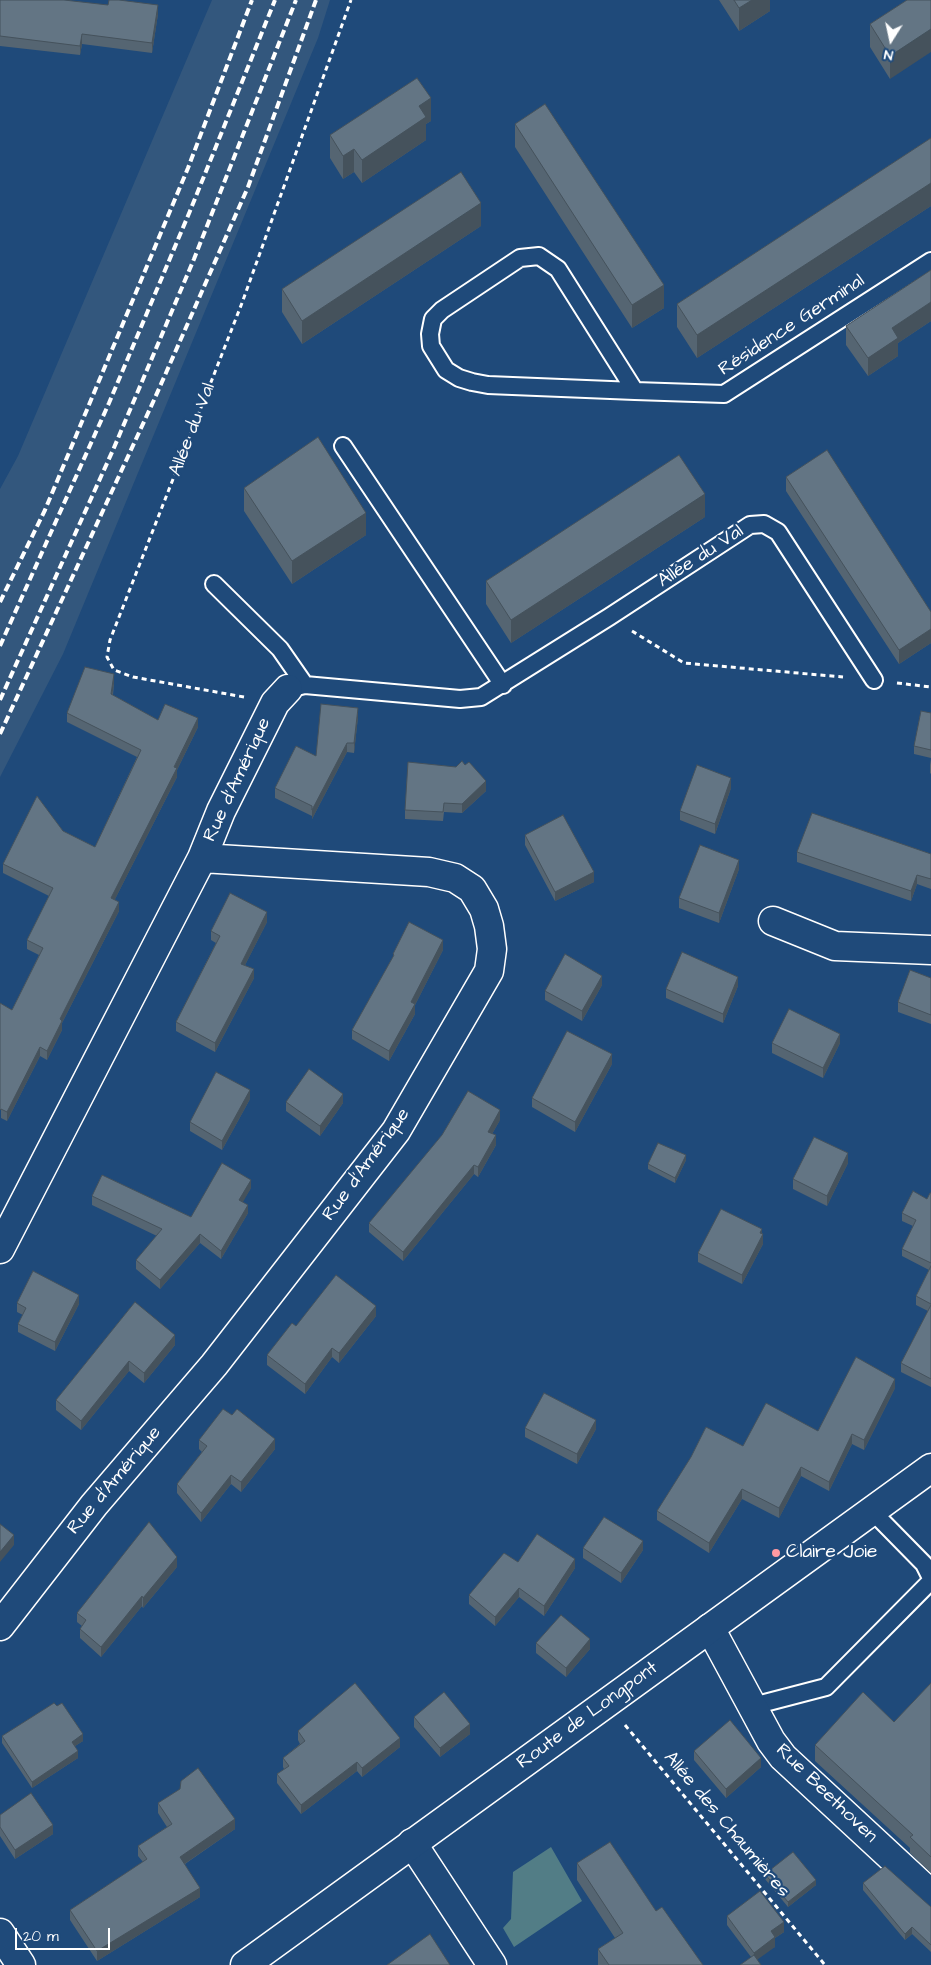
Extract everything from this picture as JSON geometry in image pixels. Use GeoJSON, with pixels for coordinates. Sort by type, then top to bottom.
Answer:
{"type":"FeatureCollection","features":[{"type":"Feature","properties":{"kind":"street","name":"Rue d'Amérique"},"geometry":{"type":"LineString","coordinates":[[0,1249],[202,858],[221,811],[289,692]]}},
{"type":"Feature","properties":{"kind":"street","name":"Rue d'Amérique"},"geometry":{"type":"LineString","coordinates":[[0,1626],[94,1504],[214,1365],[396,1131],[489,971],[492,949],[489,926],[484,909],[472,889],[455,878],[429,872],[202,858]]}},
{"type":"Feature","properties":{"kind":"street"},"geometry":{"type":"LineString","coordinates":[[773,921],[835,946],[931,950]]}},
{"type":"Feature","properties":{"kind":"street","name":"Route de Longpont"},"geometry":{"type":"LineString","coordinates":[[245,1965],[931,1468]]}},
{"type":"Feature","properties":{"kind":"street","name":"Rue Beethoven"},"geometry":{"type":"LineString","coordinates":[[710,1628],[771,1741],[784,1757],[931,1894]]}},
{"type":"Feature","properties":{"kind":"street"},"geometry":{"type":"LineString","coordinates":[[412,1843],[492,1965]]}},
{"type":"Feature","properties":{"kind":"street"},"geometry":{"type":"LineString","coordinates":[[0,1933],[20,1965]]}},
{"type":"Feature","properties":{"kind":"lane","name":"Résidence Germinal"},"geometry":{"type":"LineString","coordinates":[[635,391],[558,269],[539,256],[520,258],[442,310],[434,319],[430,334],[431,346],[446,370],[458,378],[488,385],[635,391],[724,394],[931,261]]}},
{"type":"Feature","properties":{"kind":"lane"},"geometry":{"type":"LineString","coordinates":[[344,446],[503,685]]}},
{"type":"Feature","properties":{"kind":"lane","name":"Allée du Val"},"geometry":{"type":"LineString","coordinates":[[289,692],[460,699],[481,697],[503,685],[750,525],[764,524],[778,532],[874,680]]}},
{"type":"Feature","properties":{"kind":"lane"},"geometry":{"type":"LineString","coordinates":[[214,584],[280,649],[289,692]]}},
{"type":"Feature","properties":{"kind":"lane"},"geometry":{"type":"LineString","coordinates":[[753,1706],[826,1687],[931,1579],[924,1564],[872,1511]]}},
{"type":"Feature","properties":{"kind":"path","name":"Allée du Val"},"geometry":{"type":"LineString","coordinates":[[289,692],[133,677],[114,670],[107,657],[110,640],[242,303],[351,0]]}},
{"type":"Feature","properties":{"kind":"path"},"geometry":{"type":"LineString","coordinates":[[609,617],[684,663],[931,687]]}},
{"type":"Feature","properties":{"kind":"path","name":"Allée des Chaumières"},"geometry":{"type":"LineString","coordinates":[[607,1703],[825,1965]]}},
{"type":"Feature","properties":{"kind":"shaded area"},"geometry":{"type":"Polygon","coordinates":[[[212,0],[330,0],[318,38],[63,654],[0,777],[0,489],[18,456],[212,0]]]}},
{"type":"Feature","properties":{"kind":"green space"},"geometry":{"type":"Polygon","coordinates":[[[551,1847],[582,1901],[514,1947],[503,1928],[511,1919],[513,1872],[551,1847]]]}},
{"type":"Feature","properties":{"kind":"building"},"geometry":{"type":"Polygon","coordinates":[[[0,0],[64,0],[108,5],[109,0],[119,0],[158,5],[152,43],[82,34],[80,46],[0,36],[0,0]]]}},
{"type":"Feature","properties":{"kind":"building"},"geometry":{"type":"Polygon","coordinates":[[[734,0],[752,0],[739,8],[734,0]]]}},
{"type":"Feature","properties":{"kind":"building"},"geometry":{"type":"Polygon","coordinates":[[[907,0],[931,0],[931,29],[890,56],[870,24],[907,0]]]}},
{"type":"Feature","properties":{"kind":"building"},"geometry":{"type":"Polygon","coordinates":[[[417,78],[431,98],[419,106],[426,117],[362,160],[354,149],[343,156],[330,135],[417,78]]]}},
{"type":"Feature","properties":{"kind":"building"},"geometry":{"type":"Polygon","coordinates":[[[545,104],[664,285],[632,305],[515,124],[545,104]]]}},
{"type":"Feature","properties":{"kind":"building"},"geometry":{"type":"Polygon","coordinates":[[[931,138],[931,183],[697,335],[677,304],[931,138]]]}},
{"type":"Feature","properties":{"kind":"building"},"geometry":{"type":"Polygon","coordinates":[[[461,172],[481,203],[302,321],[282,289],[461,172]]]}},
{"type":"Feature","properties":{"kind":"building"},"geometry":{"type":"Polygon","coordinates":[[[931,270],[931,302],[892,328],[898,338],[868,358],[846,326],[931,270]]]}},
{"type":"Feature","properties":{"kind":"building"},"geometry":{"type":"Polygon","coordinates":[[[318,437],[366,513],[292,561],[244,488],[318,437]]]}},
{"type":"Feature","properties":{"kind":"building"},"geometry":{"type":"Polygon","coordinates":[[[827,450],[931,612],[931,629],[899,650],[786,477],[827,450]]]}},
{"type":"Feature","properties":{"kind":"building"},"geometry":{"type":"Polygon","coordinates":[[[679,455],[705,494],[511,620],[486,581],[679,455]]]}},
{"type":"Feature","properties":{"kind":"building"},"geometry":{"type":"Polygon","coordinates":[[[85,667],[114,674],[111,694],[158,720],[165,704],[198,718],[174,767],[177,768],[111,898],[119,902],[60,1019],[62,1021],[47,1051],[40,1047],[7,1112],[0,1110],[0,1003],[12,1010],[43,948],[27,940],[53,888],[3,864],[37,796],[63,831],[95,847],[141,750],[67,713],[85,667]]]}},
{"type":"Feature","properties":{"kind":"building"},"geometry":{"type":"Polygon","coordinates":[[[321,704],[358,708],[354,743],[347,743],[312,810],[312,806],[275,788],[296,746],[316,756],[321,704]]]}},
{"type":"Feature","properties":{"kind":"building"},"geometry":{"type":"Polygon","coordinates":[[[921,711],[931,713],[931,750],[914,746],[921,711]]]}},
{"type":"Feature","properties":{"kind":"building"},"geometry":{"type":"Polygon","coordinates":[[[462,761],[465,765],[469,762],[486,781],[462,804],[444,803],[443,812],[405,810],[408,762],[456,767],[462,761]]]}},
{"type":"Feature","properties":{"kind":"building"},"geometry":{"type":"Polygon","coordinates":[[[697,765],[731,778],[715,824],[680,811],[697,765]]]}},
{"type":"Feature","properties":{"kind":"building"},"geometry":{"type":"Polygon","coordinates":[[[812,813],[931,854],[931,879],[917,875],[911,891],[797,852],[812,813]]]}},
{"type":"Feature","properties":{"kind":"building"},"geometry":{"type":"Polygon","coordinates":[[[563,815],[594,872],[555,892],[525,835],[563,815]]]}},
{"type":"Feature","properties":{"kind":"building"},"geometry":{"type":"Polygon","coordinates":[[[700,845],[739,860],[719,913],[679,898],[700,845]]]}},
{"type":"Feature","properties":{"kind":"building"},"geometry":{"type":"Polygon","coordinates":[[[230,893],[267,912],[241,964],[254,969],[215,1043],[176,1022],[220,936],[211,931],[230,893]]]}},
{"type":"Feature","properties":{"kind":"building"},"geometry":{"type":"Polygon","coordinates":[[[409,922],[443,940],[411,1002],[415,1004],[389,1051],[352,1030],[394,955],[409,922]]]}},
{"type":"Feature","properties":{"kind":"building"},"geometry":{"type":"Polygon","coordinates":[[[682,952],[738,977],[723,1014],[666,989],[682,952]]]}},
{"type":"Feature","properties":{"kind":"building"},"geometry":{"type":"Polygon","coordinates":[[[565,954],[602,976],[582,1011],[545,991],[565,954]]]}},
{"type":"Feature","properties":{"kind":"building"},"geometry":{"type":"Polygon","coordinates":[[[910,970],[931,978],[931,1015],[898,1002],[910,970]]]}},
{"type":"Feature","properties":{"kind":"building"},"geometry":{"type":"Polygon","coordinates":[[[789,1009],[840,1034],[823,1068],[772,1043],[789,1009]]]}},
{"type":"Feature","properties":{"kind":"building"},"geometry":{"type":"Polygon","coordinates":[[[567,1031],[612,1054],[575,1122],[532,1098],[567,1031]]]}},
{"type":"Feature","properties":{"kind":"building"},"geometry":{"type":"Polygon","coordinates":[[[309,1069],[343,1094],[320,1126],[286,1102],[309,1069]]]}},
{"type":"Feature","properties":{"kind":"building"},"geometry":{"type":"Polygon","coordinates":[[[216,1072],[250,1090],[222,1141],[190,1122],[216,1072]]]}},
{"type":"Feature","properties":{"kind":"building"},"geometry":{"type":"Polygon","coordinates":[[[468,1091],[500,1110],[488,1132],[496,1135],[478,1167],[474,1165],[403,1252],[369,1223],[442,1135],[468,1091]]]}},
{"type":"Feature","properties":{"kind":"building"},"geometry":{"type":"Polygon","coordinates":[[[814,1137],[848,1153],[827,1196],[793,1179],[814,1137]]]}},
{"type":"Feature","properties":{"kind":"building"},"geometry":{"type":"Polygon","coordinates":[[[658,1143],[686,1155],[675,1178],[648,1164],[658,1143]]]}},
{"type":"Feature","properties":{"kind":"building"},"geometry":{"type":"Polygon","coordinates":[[[222,1163],[251,1180],[239,1200],[248,1205],[221,1251],[200,1234],[160,1280],[136,1260],[162,1229],[92,1196],[102,1175],[191,1217],[222,1163]]]}},
{"type":"Feature","properties":{"kind":"building"},"geometry":{"type":"Polygon","coordinates":[[[913,1191],[927,1199],[931,1193],[931,1263],[902,1249],[916,1220],[902,1213],[913,1191]]]}},
{"type":"Feature","properties":{"kind":"building"},"geometry":{"type":"Polygon","coordinates":[[[721,1209],[762,1229],[760,1233],[763,1234],[742,1275],[698,1253],[721,1209]]]}},
{"type":"Feature","properties":{"kind":"building"},"geometry":{"type":"Polygon","coordinates":[[[931,1266],[931,1304],[916,1296],[931,1266]]]}},
{"type":"Feature","properties":{"kind":"building"},"geometry":{"type":"Polygon","coordinates":[[[33,1271],[79,1295],[55,1342],[18,1324],[26,1308],[17,1303],[33,1271]]]}},
{"type":"Feature","properties":{"kind":"building"},"geometry":{"type":"Polygon","coordinates":[[[336,1275],[376,1306],[339,1353],[332,1348],[305,1384],[267,1355],[292,1323],[296,1326],[336,1275]]]}},
{"type":"Feature","properties":{"kind":"building"},"geometry":{"type":"Polygon","coordinates":[[[135,1302],[175,1335],[144,1373],[129,1361],[81,1421],[56,1400],[135,1302]]]}},
{"type":"Feature","properties":{"kind":"building"},"geometry":{"type":"Polygon","coordinates":[[[931,1305],[931,1379],[901,1363],[931,1305]]]}},
{"type":"Feature","properties":{"kind":"building"},"geometry":{"type":"Polygon","coordinates":[[[856,1357],[895,1379],[864,1440],[852,1434],[829,1482],[801,1467],[779,1508],[742,1489],[709,1543],[657,1511],[691,1457],[706,1427],[743,1446],[766,1403],[818,1431],[856,1357]]]}},
{"type":"Feature","properties":{"kind":"building"},"geometry":{"type":"Polygon","coordinates":[[[544,1393],[596,1420],[577,1454],[525,1428],[544,1393]]]}},
{"type":"Feature","properties":{"kind":"building"},"geometry":{"type":"Polygon","coordinates":[[[223,1409],[232,1415],[237,1409],[275,1439],[241,1482],[231,1475],[201,1513],[177,1484],[207,1446],[199,1440],[223,1409]]]}},
{"type":"Feature","properties":{"kind":"building"},"geometry":{"type":"Polygon","coordinates":[[[604,1517],[643,1541],[621,1573],[583,1548],[604,1517]]]}},
{"type":"Feature","properties":{"kind":"building"},"geometry":{"type":"Polygon","coordinates":[[[149,1522],[177,1557],[143,1598],[142,1596],[101,1647],[80,1629],[86,1620],[77,1613],[149,1522]]]}},
{"type":"Feature","properties":{"kind":"building"},"geometry":{"type":"Polygon","coordinates":[[[0,1524],[14,1535],[0,1552],[0,1524]]]}},
{"type":"Feature","properties":{"kind":"building"},"geometry":{"type":"Polygon","coordinates":[[[537,1534],[575,1559],[544,1606],[519,1588],[495,1617],[469,1595],[504,1553],[518,1562],[537,1534]]]}},
{"type":"Feature","properties":{"kind":"building"},"geometry":{"type":"Polygon","coordinates":[[[561,1615],[590,1639],[566,1668],[536,1643],[561,1615]]]}},
{"type":"Feature","properties":{"kind":"building"},"geometry":{"type":"Polygon","coordinates":[[[355,1683],[400,1738],[362,1768],[357,1762],[301,1805],[277,1774],[289,1766],[283,1758],[305,1741],[298,1731],[355,1683]]]}},
{"type":"Feature","properties":{"kind":"building"},"geometry":{"type":"Polygon","coordinates":[[[931,1683],[931,1857],[910,1837],[913,1835],[815,1745],[863,1692],[894,1722],[931,1683]]]}},
{"type":"Feature","properties":{"kind":"building"},"geometry":{"type":"Polygon","coordinates":[[[444,1692],[470,1724],[440,1748],[414,1717],[444,1692]]]}},
{"type":"Feature","properties":{"kind":"building"},"geometry":{"type":"Polygon","coordinates":[[[54,1703],[57,1706],[62,1703],[83,1734],[72,1742],[78,1751],[32,1782],[2,1736],[54,1703]]]}},
{"type":"Feature","properties":{"kind":"building"},"geometry":{"type":"Polygon","coordinates":[[[730,1720],[761,1758],[726,1789],[694,1751],[730,1720]]]}},
{"type":"Feature","properties":{"kind":"building"},"geometry":{"type":"Polygon","coordinates":[[[198,1768],[235,1819],[180,1857],[200,1888],[97,1951],[70,1910],[147,1859],[138,1846],[172,1824],[158,1803],[180,1789],[181,1781],[198,1768]]]}},
{"type":"Feature","properties":{"kind":"building"},"geometry":{"type":"Polygon","coordinates":[[[31,1793],[53,1825],[15,1850],[0,1827],[0,1815],[31,1793]]]}},
{"type":"Feature","properties":{"kind":"building"},"geometry":{"type":"Polygon","coordinates":[[[610,1842],[656,1911],[662,1907],[703,1965],[609,1965],[598,1949],[623,1933],[577,1863],[610,1842]]]}},
{"type":"Feature","properties":{"kind":"building"},"geometry":{"type":"Polygon","coordinates":[[[793,1852],[816,1880],[788,1902],[765,1874],[793,1852]]]}},
{"type":"Feature","properties":{"kind":"building"},"geometry":{"type":"Polygon","coordinates":[[[885,1866],[931,1907],[931,1945],[912,1927],[905,1934],[863,1883],[885,1866]]]}},
{"type":"Feature","properties":{"kind":"building"},"geometry":{"type":"Polygon","coordinates":[[[760,1891],[784,1922],[771,1931],[775,1937],[754,1953],[727,1916],[760,1891]]]}},
{"type":"Feature","properties":{"kind":"building"},"geometry":{"type":"Polygon","coordinates":[[[430,1934],[450,1965],[387,1965],[430,1934]]]}},
{"type":"Feature","properties":{"kind":"building"},"geometry":{"type":"Polygon","coordinates":[[[754,1955],[761,1965],[740,1965],[754,1955]]]}},
{"type":"Feature","properties":{"kind":"railway"},"geometry":{"type":"LineString","coordinates":[[0,602],[45,510],[188,168],[252,0]]}},
{"type":"Feature","properties":{"kind":"railway"},"geometry":{"type":"LineString","coordinates":[[0,646],[109,403],[190,211],[275,0]]}},
{"type":"Feature","properties":{"kind":"railway"},"geometry":{"type":"LineString","coordinates":[[0,700],[113,450],[194,259],[296,0]]}},
{"type":"Feature","properties":{"kind":"railway"},"geometry":{"type":"LineString","coordinates":[[0,734],[154,400],[248,187],[316,0]]}},
{"type":"Feature","properties":{"kind":"place","name":"Claire Joie"},"geometry":{"type":"Point","coordinates":[776,1553]}}]}
